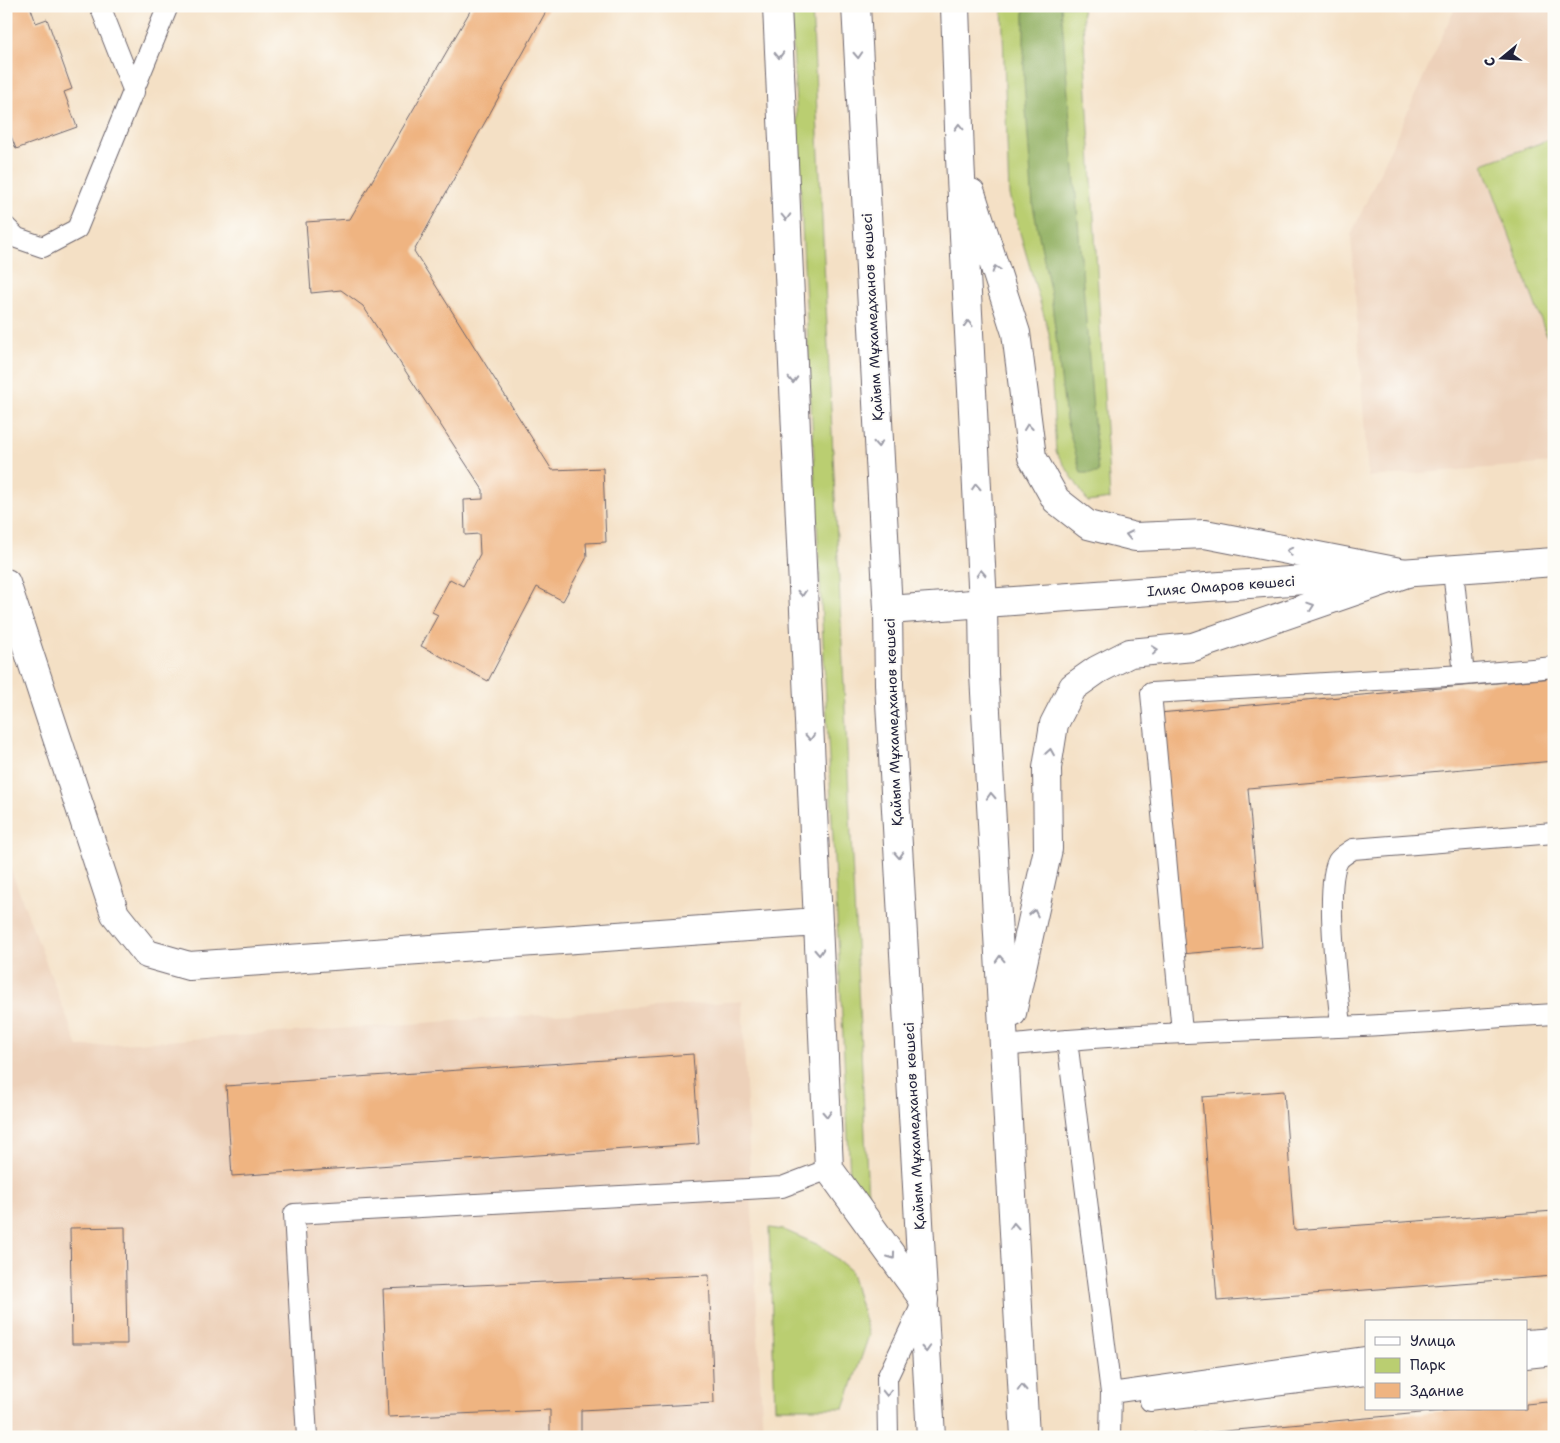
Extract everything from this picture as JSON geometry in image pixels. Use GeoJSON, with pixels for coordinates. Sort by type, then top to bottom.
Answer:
{"type":"FeatureCollection","features":[{"type":"Feature","properties":{"kind":"main road"},"geometry":{"type":"LineString","coordinates":[[776,6],[829,1169],[924,1300]]}},
{"type":"Feature","properties":{"kind":"main road","name":"Қайым Мұхамедханов көшесі"},"geometry":{"type":"LineString","coordinates":[[856,6],[888,610],[890,694],[931,1437]]}},
{"type":"Feature","properties":{"kind":"main road"},"geometry":{"type":"LineString","coordinates":[[955,6],[960,158],[983,604],[984,674],[1025,1437]]}},
{"type":"Feature","properties":{"kind":"main road"},"geometry":{"type":"LineString","coordinates":[[960,158],[1016,334],[1032,457],[1056,500],[1088,525],[1135,537],[1205,534],[1406,573]]}},
{"type":"Feature","properties":{"kind":"main road","name":"Ілияс Омаров көшесі"},"geometry":{"type":"LineString","coordinates":[[888,610],[1554,562]]}},
{"type":"Feature","properties":{"kind":"main road"},"geometry":{"type":"LineString","coordinates":[[1005,1046],[1048,849],[1047,768],[1054,724],[1073,687],[1097,670],[1130,653],[1193,647],[1406,573]]}},
{"type":"Feature","properties":{"kind":"main road"},"geometry":{"type":"LineString","coordinates":[[6,583],[115,914],[147,954],[189,966],[818,922]]}},
{"type":"Feature","properties":{"kind":"lane"},"geometry":{"type":"LineString","coordinates":[[100,6],[134,92]]}},
{"type":"Feature","properties":{"kind":"lane"},"geometry":{"type":"LineString","coordinates":[[6,227],[17,238],[43,247],[77,229],[168,6]]}},
{"type":"Feature","properties":{"kind":"lane"},"geometry":{"type":"LineString","coordinates":[[1454,570],[1464,675]]}},
{"type":"Feature","properties":{"kind":"lane"},"geometry":{"type":"LineString","coordinates":[[1182,1032],[1151,693],[1464,675],[1554,667]]}},
{"type":"Feature","properties":{"kind":"lane"},"geometry":{"type":"LineString","coordinates":[[1340,1026],[1332,911],[1333,875],[1339,859],[1353,849],[1554,833]]}},
{"type":"Feature","properties":{"kind":"lane"},"geometry":{"type":"LineString","coordinates":[[1005,1046],[1182,1032],[1340,1026],[1554,1014]]}},
{"type":"Feature","properties":{"kind":"lane"},"geometry":{"type":"LineString","coordinates":[[1067,1040],[1110,1399],[1110,1437]]}},
{"type":"Feature","properties":{"kind":"lane"},"geometry":{"type":"LineString","coordinates":[[307,1437],[294,1214],[782,1187],[829,1169]]}},
{"type":"Feature","properties":{"kind":"lane"},"geometry":{"type":"LineString","coordinates":[[888,1437],[887,1378],[924,1300]]}},
{"type":"Feature","properties":{"kind":"lane"},"geometry":{"type":"LineString","coordinates":[[1528,1340],[1554,1338]]}},
{"type":"Feature","properties":{"kind":"lane"},"geometry":{"type":"LineString","coordinates":[[1528,1358],[1554,1355]]}},
{"type":"Feature","properties":{"kind":"lane"},"geometry":{"type":"LineString","coordinates":[[1110,1399],[1365,1357]]}},
{"type":"Feature","properties":{"kind":"lane"},"geometry":{"type":"LineString","coordinates":[[1110,1399],[1365,1375]]}},
{"type":"Feature","properties":{"kind":"shaded area"},"geometry":{"type":"Polygon","coordinates":[[[1456,6],[1554,6],[1554,463],[1368,477],[1351,235],[1456,6]]]}},
{"type":"Feature","properties":{"kind":"shaded area"},"geometry":{"type":"Polygon","coordinates":[[[6,857],[78,1047],[742,1001],[763,1437],[6,1437],[6,857]]]}},
{"type":"Feature","properties":{"kind":"green space"},"geometry":{"type":"Polygon","coordinates":[[[791,6],[812,6],[868,1198],[850,1176],[791,6]]]}},
{"type":"Feature","properties":{"kind":"green space"},"geometry":{"type":"Polygon","coordinates":[[[1002,6],[1082,6],[1110,499],[1088,502],[1056,452],[1049,333],[1009,195],[1002,6]]]}},
{"type":"Feature","properties":{"kind":"green space"},"geometry":{"type":"Polygon","coordinates":[[[1024,6],[1061,6],[1098,473],[1081,473],[1066,420],[1051,295],[1033,206],[1024,81],[1024,6]]]}},
{"type":"Feature","properties":{"kind":"green space"},"geometry":{"type":"Polygon","coordinates":[[[1554,138],[1554,355],[1483,164],[1554,138]]]}},
{"type":"Feature","properties":{"kind":"green space"},"geometry":{"type":"Polygon","coordinates":[[[769,1228],[784,1230],[821,1246],[850,1270],[869,1335],[844,1408],[775,1408],[769,1228]]]}},
{"type":"Feature","properties":{"kind":"building"},"geometry":{"type":"Polygon","coordinates":[[[6,6],[30,6],[36,23],[47,19],[72,89],[64,92],[77,127],[16,149],[6,123],[6,6]]]}},
{"type":"Feature","properties":{"kind":"building"},"geometry":{"type":"Polygon","coordinates":[[[473,6],[549,6],[414,251],[552,470],[603,468],[606,542],[586,543],[587,557],[563,601],[537,587],[488,681],[421,646],[438,615],[432,612],[450,579],[463,586],[480,554],[479,534],[465,535],[464,500],[483,499],[483,490],[363,306],[341,290],[311,293],[306,222],[350,219],[473,6]]]}},
{"type":"Feature","properties":{"kind":"building"},"geometry":{"type":"Polygon","coordinates":[[[1554,678],[1554,761],[1248,788],[1262,947],[1181,954],[1159,713],[1554,678]]]}},
{"type":"Feature","properties":{"kind":"building"},"geometry":{"type":"Polygon","coordinates":[[[693,1054],[699,1144],[232,1176],[226,1086],[693,1054]]]}},
{"type":"Feature","properties":{"kind":"building"},"geometry":{"type":"Polygon","coordinates":[[[1284,1091],[1294,1230],[1554,1211],[1554,1276],[1217,1301],[1202,1097],[1284,1091]]]}},
{"type":"Feature","properties":{"kind":"building"},"geometry":{"type":"Polygon","coordinates":[[[125,1227],[127,1344],[72,1344],[70,1228],[125,1227]]]}},
{"type":"Feature","properties":{"kind":"building"},"geometry":{"type":"Polygon","coordinates":[[[709,1275],[714,1403],[581,1410],[581,1437],[550,1437],[550,1410],[388,1417],[383,1289],[709,1275]]]}},
{"type":"Feature","properties":{"kind":"building"},"geometry":{"type":"Polygon","coordinates":[[[1547,1402],[1554,1407],[1554,1437],[1193,1437],[1193,1434],[1453,1410],[1528,1410],[1528,1404],[1547,1402]]]}}]}
